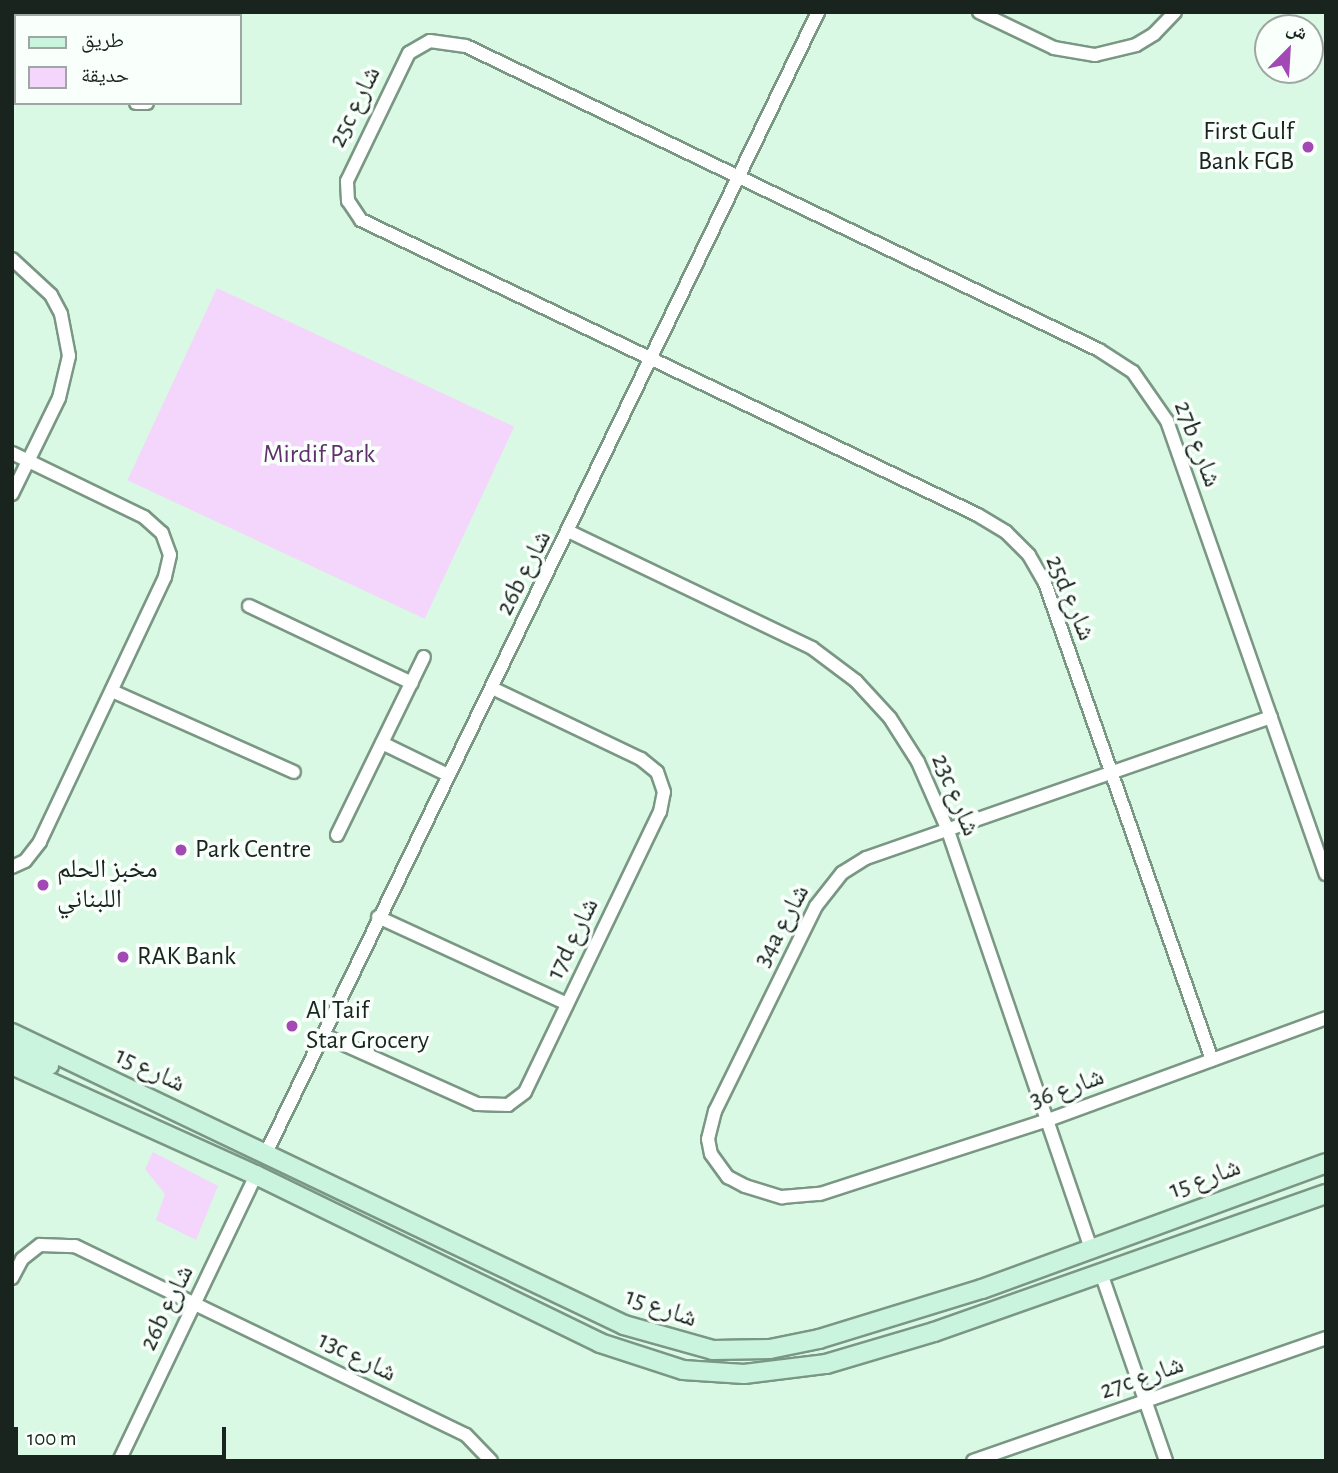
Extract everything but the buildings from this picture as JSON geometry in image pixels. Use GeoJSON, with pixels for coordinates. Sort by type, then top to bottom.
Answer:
{"type":"FeatureCollection","features":[{"type":"Feature","properties":{"kind":"street","name":"26b شارع"},"geometry":{"type":"LineString","coordinates":[[266,1153],[378,917],[570,532],[818,12]]}},
{"type":"Feature","properties":{"kind":"street"},"geometry":{"type":"LineString","coordinates":[[979,12],[1054,48],[1095,55],[1116,53],[1154,34],[1175,12]]}},
{"type":"Feature","properties":{"kind":"street","name":"25c شارع"},"geometry":{"type":"LineString","coordinates":[[652,359],[372,226],[353,212],[346,190],[349,173],[402,62],[430,41],[454,42],[739,178]]}},
{"type":"Feature","properties":{"kind":"street","name":"27b شارع"},"geometry":{"type":"LineString","coordinates":[[739,178],[1099,350],[1133,372],[1167,421],[1326,874]]}},
{"type":"Feature","properties":{"kind":"street"},"geometry":{"type":"LineString","coordinates":[[12,259],[38,278],[61,314],[68,356],[59,398],[12,494]]}},
{"type":"Feature","properties":{"kind":"street","name":"25d شارع"},"geometry":{"type":"LineString","coordinates":[[652,359],[978,515],[1018,543],[1045,583],[1212,1060]]}},
{"type":"Feature","properties":{"kind":"street"},"geometry":{"type":"LineString","coordinates":[[12,453],[145,517],[167,543],[165,577],[40,842],[25,861],[12,867]]}},
{"type":"Feature","properties":{"kind":"street","name":"23c شارع"},"geometry":{"type":"LineString","coordinates":[[570,532],[789,635],[834,663],[873,698],[905,740],[947,828],[1091,1249]]}},
{"type":"Feature","properties":{"kind":"street"},"geometry":{"type":"LineString","coordinates":[[249,606],[412,683]]}},
{"type":"Feature","properties":{"kind":"street"},"geometry":{"type":"LineString","coordinates":[[337,835],[424,657]]}},
{"type":"Feature","properties":{"kind":"street","name":"17d شارع"},"geometry":{"type":"LineString","coordinates":[[323,1035],[477,1104],[498,1107],[525,1092],[660,812],[662,782],[641,759],[492,688]]}},
{"type":"Feature","properties":{"kind":"street"},"geometry":{"type":"LineString","coordinates":[[112,691],[294,772]]}},
{"type":"Feature","properties":{"kind":"street","name":"34a شارع"},"geometry":{"type":"LineString","coordinates":[[820,1194],[763,1193],[728,1177],[711,1154],[710,1125],[823,893],[853,864],[947,828],[1271,716]]}},
{"type":"Feature","properties":{"kind":"street"},"geometry":{"type":"LineString","coordinates":[[382,743],[448,775]]}},
{"type":"Feature","properties":{"kind":"street"},"geometry":{"type":"LineString","coordinates":[[378,917],[567,1004]]}},
{"type":"Feature","properties":{"kind":"street","name":"شارع 36"},"geometry":{"type":"LineString","coordinates":[[820,1194],[1048,1120],[1326,1018]]}},
{"type":"Feature","properties":{"kind":"street","name":"شارع 15"},"geometry":{"type":"LineString","coordinates":[[12,1034],[640,1332],[697,1348],[729,1351],[769,1349],[819,1339],[982,1289],[1326,1163]]}},
{"type":"Feature","properties":{"kind":"street"},"geometry":{"type":"LineString","coordinates":[[12,1048],[57,1068],[80,1067]]}},
{"type":"Feature","properties":{"kind":"street","name":"شارع 15"},"geometry":{"type":"LineString","coordinates":[[12,1065],[256,1175],[600,1343],[684,1370],[744,1374],[804,1368],[934,1332],[1326,1194]]}},
{"type":"Feature","properties":{"kind":"street","name":"26b شارع"},"geometry":{"type":"LineString","coordinates":[[119,1461],[256,1175]]}},
{"type":"Feature","properties":{"kind":"street","name":"13c شارع"},"geometry":{"type":"LineString","coordinates":[[12,1278],[30,1251],[64,1243],[467,1435],[491,1461]]}},
{"type":"Feature","properties":{"kind":"street"},"geometry":{"type":"LineString","coordinates":[[428,1260],[496,1285],[503,1281],[506,1268]]}},
{"type":"Feature","properties":{"kind":"street"},"geometry":{"type":"LineString","coordinates":[[1101,1273],[1166,1461]]}},
{"type":"Feature","properties":{"kind":"street"},"geometry":{"type":"LineString","coordinates":[[934,1332],[926,1328],[930,1316],[964,1303],[982,1289]]}},
{"type":"Feature","properties":{"kind":"street","name":"27c شارع"},"geometry":{"type":"LineString","coordinates":[[973,1461],[1326,1338]]}},
{"type":"Feature","properties":{"kind":"green space","name":"Mirdif Park"},"geometry":{"type":"Polygon","coordinates":[[[217,288],[514,427],[425,619],[127,480],[217,288]]]}},
{"type":"Feature","properties":{"kind":"green space"},"geometry":{"type":"Polygon","coordinates":[[[153,1152],[218,1186],[196,1240],[156,1220],[165,1194],[145,1169],[153,1152]]]}},
{"type":"Feature","properties":{"kind":"place","name":"First Gulf Bank FGB"},"geometry":{"type":"Point","coordinates":[1308,147]}},
{"type":"Feature","properties":{"kind":"place","name":"Park Centre"},"geometry":{"type":"Point","coordinates":[181,850]}},
{"type":"Feature","properties":{"kind":"place","name":"مخبز الحلم اللبناني"},"geometry":{"type":"Point","coordinates":[43,885]}},
{"type":"Feature","properties":{"kind":"place","name":"RAK Bank"},"geometry":{"type":"Point","coordinates":[123,957]}},
{"type":"Feature","properties":{"kind":"place","name":"Al Taif Star Grocery"},"geometry":{"type":"Point","coordinates":[292,1026]}}]}
